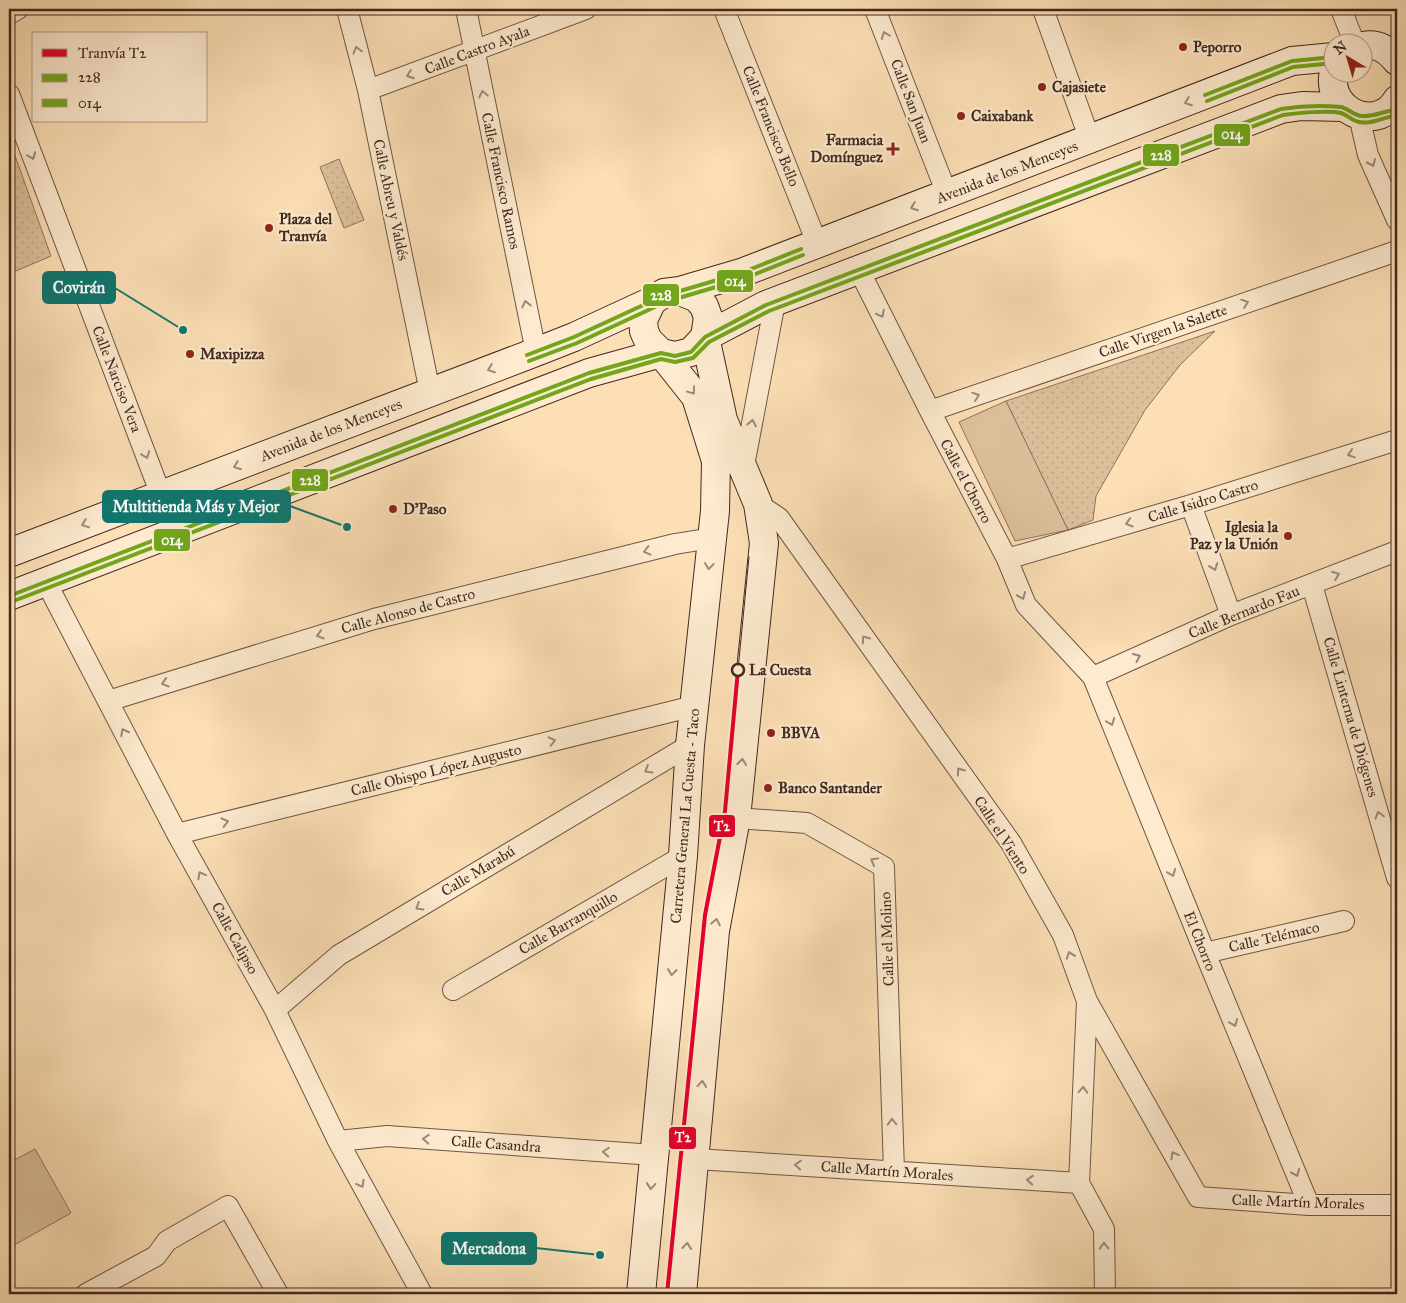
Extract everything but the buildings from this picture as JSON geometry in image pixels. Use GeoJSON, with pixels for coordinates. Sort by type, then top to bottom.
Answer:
{"type":"FeatureCollection","features":[{"type":"Feature","properties":{"kind":"main road"},"geometry":{"type":"LineString","coordinates":[[1374,44],[1395,54]]}},
{"type":"Feature","properties":{"kind":"main road","name":"Avenida de los Menceyes"},"geometry":{"type":"LineString","coordinates":[[680,291],[741,273],[1292,61],[1324,58]]}},
{"type":"Feature","properties":{"kind":"main road"},"geometry":{"type":"LineString","coordinates":[[1334,82],[1334,92],[1351,111]]}},
{"type":"Feature","properties":{"kind":"main road"},"geometry":{"type":"LineString","coordinates":[[9,596],[589,373],[662,353],[675,356],[691,352],[705,337],[775,302],[1281,109],[1302,106],[1351,111],[1374,116],[1395,106]]}},
{"type":"Feature","properties":{"kind":"main road"},"geometry":{"type":"LineString","coordinates":[[662,353],[648,340],[644,331],[643,320],[652,301],[664,293],[680,291],[697,298],[704,306],[708,317],[705,337],[723,420],[758,504],[764,543],[736,818],[715,931],[682,1294]]}},
{"type":"Feature","properties":{"kind":"main road","name":"Avenida de los Menceyes"},"geometry":{"type":"LineString","coordinates":[[11,546],[161,495],[536,352],[574,337],[652,301]]}},
{"type":"Feature","properties":{"kind":"main road","name":"Carretera General La Cuesta - Taco"},"geometry":{"type":"LineString","coordinates":[[641,1294],[683,856],[690,744],[715,511],[716,462],[703,415],[696,397],[662,353]]}},
{"type":"Feature","properties":{"kind":"main road"},"geometry":{"type":"LineString","coordinates":[[715,511],[726,504],[744,500],[758,504]]}},
{"type":"Feature","properties":{"kind":"street"},"geometry":{"type":"LineString","coordinates":[[9,14],[18,9]]}},
{"type":"Feature","properties":{"kind":"street","name":"Calle Abreu y Valdés"},"geometry":{"type":"LineString","coordinates":[[347,9],[368,90],[423,350],[430,392]]}},
{"type":"Feature","properties":{"kind":"street","name":"Calle Francisco Ramos"},"geometry":{"type":"LineString","coordinates":[[466,9],[536,352]]}},
{"type":"Feature","properties":{"kind":"street","name":"Calle Castro Ayala"},"geometry":{"type":"LineString","coordinates":[[368,90],[586,9]]}},
{"type":"Feature","properties":{"kind":"street","name":"Calle Francisco Bello"},"geometry":{"type":"LineString","coordinates":[[724,9],[817,243]]}},
{"type":"Feature","properties":{"kind":"street","name":"Calle San Juan"},"geometry":{"type":"LineString","coordinates":[[875,9],[948,194]]}},
{"type":"Feature","properties":{"kind":"street"},"geometry":{"type":"LineString","coordinates":[[1043,9],[1090,140]]}},
{"type":"Feature","properties":{"kind":"street"},"geometry":{"type":"LineString","coordinates":[[1341,9],[1350,32]]}},
{"type":"Feature","properties":{"kind":"street","name":"Calle Narciso Vera"},"geometry":{"type":"LineString","coordinates":[[9,94],[161,495]]}},
{"type":"Feature","properties":{"kind":"street"},"geometry":{"type":"LineString","coordinates":[[1351,111],[1397,220]]}},
{"type":"Feature","properties":{"kind":"street","name":"Calle Virgen la Salette"},"geometry":{"type":"LineString","coordinates":[[930,412],[1397,251]]}},
{"type":"Feature","properties":{"kind":"street","name":"Calle el Chorro"},"geometry":{"type":"LineString","coordinates":[[859,270],[930,412],[1007,559],[1026,605],[1093,677]]}},
{"type":"Feature","properties":{"kind":"street"},"geometry":{"type":"LineString","coordinates":[[743,471],[775,302]]}},
{"type":"Feature","properties":{"kind":"street","name":"Calle Isidro Castro"},"geometry":{"type":"LineString","coordinates":[[1007,559],[1191,505],[1397,440]]}},
{"type":"Feature","properties":{"kind":"street","name":"Calle el Viento"},"geometry":{"type":"LineString","coordinates":[[758,504],[779,518],[1011,843],[1063,936],[1087,1001],[1198,1197]]}},
{"type":"Feature","properties":{"kind":"street"},"geometry":{"type":"LineString","coordinates":[[1191,505],[1231,615]]}},
{"type":"Feature","properties":{"kind":"street","name":"Calle Alonso de Castro"},"geometry":{"type":"LineString","coordinates":[[108,701],[374,619],[674,544],[712,538]]}},
{"type":"Feature","properties":{"kind":"street","name":"Calle Bernardo Fau"},"geometry":{"type":"LineString","coordinates":[[1093,677],[1231,615],[1397,551]]}},
{"type":"Feature","properties":{"kind":"street","name":"Calle Calipso"},"geometry":{"type":"LineString","coordinates":[[46,582],[177,834],[275,1010],[338,1141],[422,1294]]}},
{"type":"Feature","properties":{"kind":"street","name":"Calle Linterna de Diógenes"},"geometry":{"type":"LineString","coordinates":[[1312,585],[1397,878]]}},
{"type":"Feature","properties":{"kind":"street","name":"El Chorro"},"geometry":{"type":"LineString","coordinates":[[1093,677],[1204,953],[1309,1205]]}},
{"type":"Feature","properties":{"kind":"street","name":"Calle Obispo López Augusto"},"geometry":{"type":"LineString","coordinates":[[177,834],[694,706]]}},
{"type":"Feature","properties":{"kind":"street","name":"Calle Marabú"},"geometry":{"type":"LineString","coordinates":[[275,1010],[339,955],[690,744]]}},
{"type":"Feature","properties":{"kind":"street","name":"Calle el Molino"},"geometry":{"type":"LineString","coordinates":[[736,818],[806,823],[884,867],[894,1171]]}},
{"type":"Feature","properties":{"kind":"street","name":"Calle Barranquillo"},"geometry":{"type":"LineString","coordinates":[[453,990],[683,856]]}},
{"type":"Feature","properties":{"kind":"street","name":"Calle Telémaco"},"geometry":{"type":"LineString","coordinates":[[1204,953],[1344,921]]}},
{"type":"Feature","properties":{"kind":"street"},"geometry":{"type":"LineString","coordinates":[[1087,1001],[1079,1183],[1104,1229],[1105,1294]]}},
{"type":"Feature","properties":{"kind":"street","name":"Calle Casandra"},"geometry":{"type":"LineString","coordinates":[[338,1141],[387,1136],[654,1155]]}},
{"type":"Feature","properties":{"kind":"street","name":"Calle Martín Morales"},"geometry":{"type":"LineString","coordinates":[[695,1159],[1079,1183]]}},
{"type":"Feature","properties":{"kind":"street","name":"Calle Martín Morales"},"geometry":{"type":"LineString","coordinates":[[1198,1197],[1309,1205],[1397,1204]]}},
{"type":"Feature","properties":{"kind":"street"},"geometry":{"type":"LineString","coordinates":[[86,1294],[156,1256],[167,1241],[228,1206],[278,1294]]}},
{"type":"Feature","properties":{"kind":"shaded area"},"geometry":{"type":"Polygon","coordinates":[[[9,139],[51,256],[9,274],[9,139]]]}},
{"type":"Feature","properties":{"kind":"shaded area"},"geometry":{"type":"Polygon","coordinates":[[[339,159],[364,220],[344,228],[320,167],[339,159]]]}},
{"type":"Feature","properties":{"kind":"shaded area"},"geometry":{"type":"Polygon","coordinates":[[[1215,331],[1180,365],[1145,410],[1096,496],[1093,520],[1068,530],[1006,401],[1215,331]]]}},
{"type":"Feature","properties":{"kind":"shaded area"},"geometry":{"type":"Polygon","coordinates":[[[1006,401],[1068,530],[1015,541],[959,422],[1006,401]]]}},
{"type":"Feature","properties":{"kind":"shaded area"},"geometry":{"type":"Polygon","coordinates":[[[35,1149],[71,1213],[9,1248],[9,1163],[35,1149]]]}},
{"type":"Feature","properties":{"kind":"tram line"},"geometry":{"type":"LineString","coordinates":[[738,670],[749,557]]}},
{"type":"Feature","properties":{"kind":"tram line","name":"T2"},"geometry":{"type":"LineString","coordinates":[[667,1294],[705,915],[725,811],[738,670]]}},
{"type":"Feature","properties":{"kind":"transit line","name":"228"},"geometry":{"type":"LineString","coordinates":[[1205,95],[1292,61],[1324,58]]}},
{"type":"Feature","properties":{"kind":"transit line","name":"014"},"geometry":{"type":"LineString","coordinates":[[1207,101],[1293,67],[1324,64]]}},
{"type":"Feature","properties":{"kind":"transit line","name":"228"},"geometry":{"type":"LineString","coordinates":[[9,596],[589,373],[661,353],[675,356],[691,352],[705,337],[766,305],[1281,109],[1311,106],[1341,107],[1362,116],[1397,110]]}},
{"type":"Feature","properties":{"kind":"transit line","name":"014"},"geometry":{"type":"LineString","coordinates":[[11,602],[591,379],[661,359],[675,362],[693,358],[709,342],[769,311],[1283,115],[1336,112],[1364,123],[1397,116]]}},
{"type":"Feature","properties":{"kind":"transit line","name":"228"},"geometry":{"type":"LineString","coordinates":[[527,355],[574,337],[652,301],[664,293],[680,291],[741,273],[801,249]]}},
{"type":"Feature","properties":{"kind":"transit line","name":"014"},"geometry":{"type":"LineString","coordinates":[[529,361],[577,343],[655,307],[666,299],[682,297],[743,279],[803,255]]}},
{"type":"Feature","properties":{"kind":"place","name":"Peporro"},"geometry":{"type":"Point","coordinates":[1183,47]}},
{"type":"Feature","properties":{"kind":"place","name":"Cajasiete"},"geometry":{"type":"Point","coordinates":[1042,87]}},
{"type":"Feature","properties":{"kind":"place","name":"Caixabank"},"geometry":{"type":"Point","coordinates":[961,116]}},
{"type":"Feature","properties":{"kind":"place","name":"Farmacia Domínguez"},"geometry":{"type":"Point","coordinates":[893,149]}},
{"type":"Feature","properties":{"kind":"place","name":"Plaza del Tranvía"},"geometry":{"type":"Point","coordinates":[269,228]}},
{"type":"Feature","properties":{"kind":"place","name":"Covirán"},"geometry":{"type":"Point","coordinates":[183,330]}},
{"type":"Feature","properties":{"kind":"place","name":"Maxipizza"},"geometry":{"type":"Point","coordinates":[190,354]}},
{"type":"Feature","properties":{"kind":"place","name":"D'Paso"},"geometry":{"type":"Point","coordinates":[393,509]}},
{"type":"Feature","properties":{"kind":"place","name":"Multitienda Más y Mejor"},"geometry":{"type":"Point","coordinates":[347,527]}},
{"type":"Feature","properties":{"kind":"place","name":"Iglesia la Paz y la Unión"},"geometry":{"type":"Point","coordinates":[1288,536]}},
{"type":"Feature","properties":{"kind":"place","name":"La Cuesta"},"geometry":{"type":"Point","coordinates":[738,670]}},
{"type":"Feature","properties":{"kind":"place","name":"BBVA"},"geometry":{"type":"Point","coordinates":[771,733]}},
{"type":"Feature","properties":{"kind":"place","name":"Banco Santander"},"geometry":{"type":"Point","coordinates":[768,788]}},
{"type":"Feature","properties":{"kind":"place","name":"Mercadona"},"geometry":{"type":"Point","coordinates":[600,1255]}}]}
